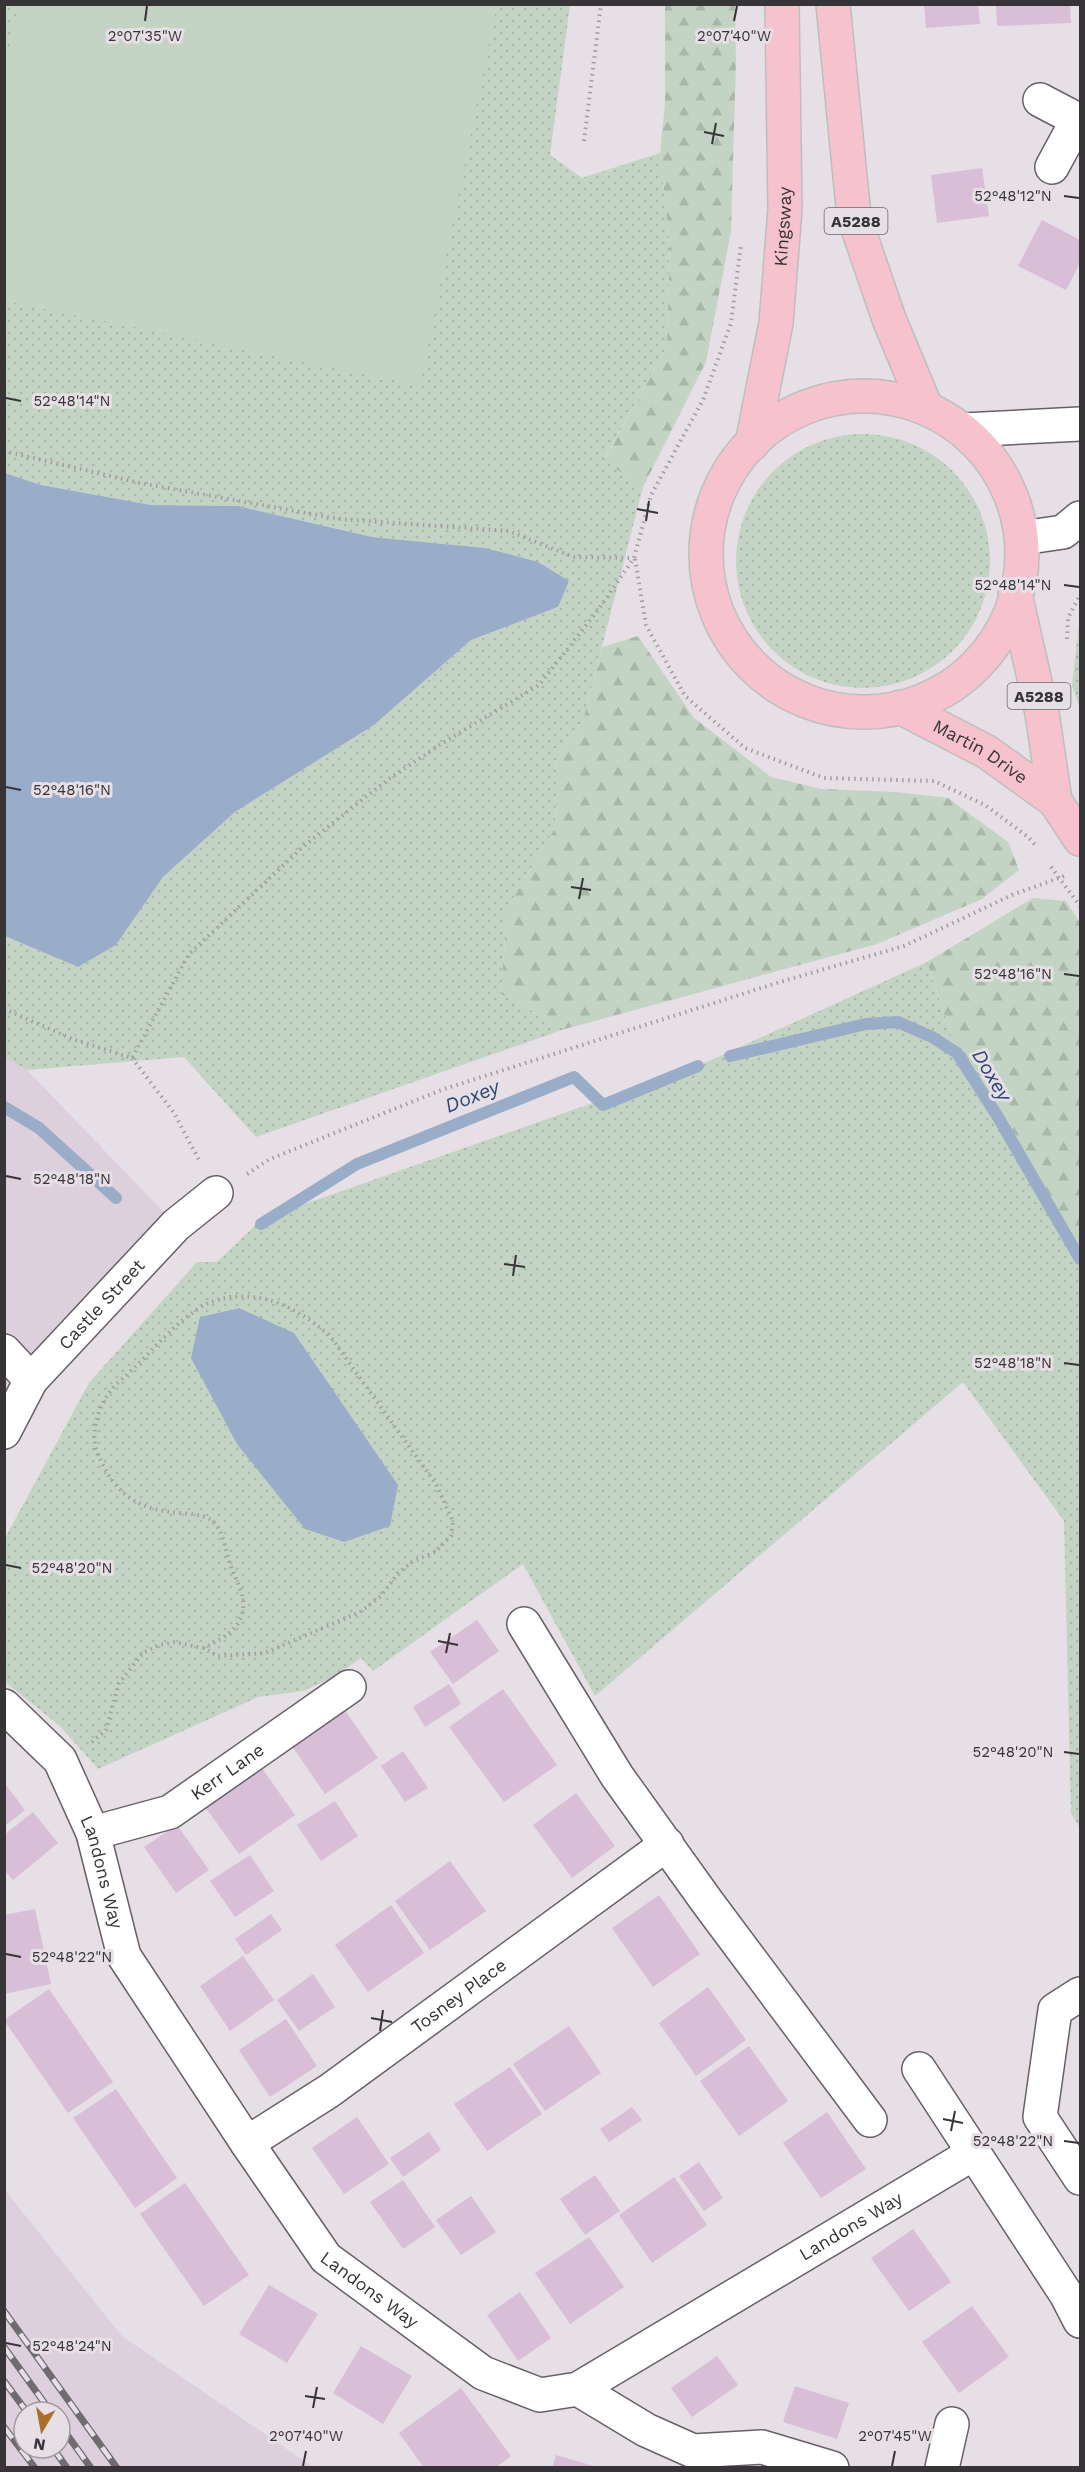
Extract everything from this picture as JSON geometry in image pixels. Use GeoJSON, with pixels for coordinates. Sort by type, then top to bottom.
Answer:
{"type":"FeatureCollection","features":[{"type":"Feature","properties":{"kind":"main road","name":"Kingsway"},"geometry":{"type":"LineString","coordinates":[[752,444],[776,323],[785,209],[782,4]]}},
{"type":"Feature","properties":{"kind":"main road","name":"A5288"},"geometry":{"type":"LineString","coordinates":[[832,4],[854,217],[889,319],[926,408]]}},
{"type":"Feature","properties":{"kind":"main road","name":"A5288"},"geometry":{"type":"LineString","coordinates":[[882,396],[926,408],[963,430],[993,461],[1012,496],[1022,538],[1023,565],[1004,631],[961,681],[918,704],[861,713],[802,700],[758,673],[730,641],[711,596],[706,544],[714,501],[733,465],[752,444],[766,429],[798,410],[840,397],[882,396]]}},
{"type":"Feature","properties":{"kind":"main road","name":"Martin Drive"},"geometry":{"type":"LineString","coordinates":[[1015,593],[1042,713],[1055,801]]}},
{"type":"Feature","properties":{"kind":"main road","name":"Martin Drive"},"geometry":{"type":"LineString","coordinates":[[900,707],[987,752],[1055,801],[1080,839]]}},
{"type":"Feature","properties":{"kind":"street"},"geometry":{"type":"LineString","coordinates":[[1040,100],[1079,120],[1052,166]]}},
{"type":"Feature","properties":{"kind":"street"},"geometry":{"type":"LineString","coordinates":[[963,430],[1080,424]]}},
{"type":"Feature","properties":{"kind":"street"},"geometry":{"type":"LineString","coordinates":[[1022,538],[1063,532],[1080,518]]}},
{"type":"Feature","properties":{"kind":"street","name":"Castle Street"},"geometry":{"type":"LineString","coordinates":[[4,1432],[12,1362],[216,1193]]}},
{"type":"Feature","properties":{"kind":"street"},"geometry":{"type":"LineString","coordinates":[[524,1624],[617,1776],[708,1903],[870,2120]]}},
{"type":"Feature","properties":{"kind":"street","name":"Kerr Lane"},"geometry":{"type":"LineString","coordinates":[[93,1833],[170,1812],[350,1688]]}},
{"type":"Feature","properties":{"kind":"street","name":"Landons Way"},"geometry":{"type":"LineString","coordinates":[[4,1706],[60,1760],[93,1833],[124,1956],[247,2144],[327,2258],[483,2373],[540,2395],[578,2390],[974,2152]]}},
{"type":"Feature","properties":{"kind":"street","name":"Tosney Place"},"geometry":{"type":"LineString","coordinates":[[247,2144],[329,2091],[667,1844]]}},
{"type":"Feature","properties":{"kind":"street"},"geometry":{"type":"LineString","coordinates":[[1080,1994],[1055,2010],[1041,2117],[1080,2178]]}},
{"type":"Feature","properties":{"kind":"street"},"geometry":{"type":"LineString","coordinates":[[919,2069],[1076,2300]]}},
{"type":"Feature","properties":{"kind":"street"},"geometry":{"type":"LineString","coordinates":[[578,2390],[646,2430],[693,2451],[762,2447],[832,2468]]}},
{"type":"Feature","properties":{"kind":"street"},"geometry":{"type":"LineString","coordinates":[[942,2468],[952,2424]]}},
{"type":"Feature","properties":{"kind":"path"},"geometry":{"type":"LineString","coordinates":[[584,141],[602,4]]}},
{"type":"Feature","properties":{"kind":"path"},"geometry":{"type":"LineString","coordinates":[[132,1058],[189,954],[305,845],[386,782],[441,744],[539,685],[598,610],[634,558],[651,495],[703,400],[731,323],[742,240]]}},
{"type":"Feature","properties":{"kind":"path"},"geometry":{"type":"LineString","coordinates":[[4,451],[140,483],[339,519],[509,531],[573,557],[634,558]]}},
{"type":"Feature","properties":{"kind":"path"},"geometry":{"type":"LineString","coordinates":[[634,558],[646,625],[685,696],[745,748],[824,777],[934,781],[985,805],[1028,837],[1041,854]]}},
{"type":"Feature","properties":{"kind":"path"},"geometry":{"type":"LineString","coordinates":[[1048,862],[1080,906]]}},
{"type":"Feature","properties":{"kind":"path"},"geometry":{"type":"LineString","coordinates":[[4,1009],[75,1040],[132,1058],[174,1113],[216,1193],[270,1160],[444,1089],[780,982],[904,946],[1012,895],[1061,879]]}},
{"type":"Feature","properties":{"kind":"path"},"geometry":{"type":"LineString","coordinates":[[60,1760],[98,1738],[106,1730],[119,1683],[143,1653],[175,1642],[203,1648],[218,1656],[265,1653],[360,1612],[381,1596],[398,1573],[412,1562],[435,1552],[451,1536],[453,1521],[436,1484],[330,1336],[315,1323],[272,1299],[234,1297],[219,1299],[199,1308],[170,1332],[109,1393],[98,1413],[94,1429],[96,1447],[103,1465],[117,1488],[129,1499],[143,1506],[200,1515],[211,1520],[220,1532],[242,1596],[243,1614],[235,1628],[224,1639],[203,1648]]}},
{"type":"Feature","properties":{"kind":"shaded area"},"geometry":{"type":"Polygon","coordinates":[[[5,1057],[27,1070],[176,1225],[5,1432],[5,1057]]]}},
{"type":"Feature","properties":{"kind":"shaded area"},"geometry":{"type":"Polygon","coordinates":[[[4,2189],[122,2336],[313,2467],[5,2467],[4,2189]]]}},
{"type":"Feature","properties":{"kind":"green space"},"geometry":{"type":"Polygon","coordinates":[[[5,5],[570,5],[550,155],[582,178],[660,153],[670,245],[667,346],[604,460],[643,487],[582,724],[557,754],[555,828],[507,909],[501,994],[565,1029],[256,1137],[184,1057],[27,1070],[5,1057],[5,936],[78,967],[116,945],[163,877],[235,812],[374,725],[471,640],[558,607],[485,548],[372,537],[238,506],[151,505],[41,485],[5,473],[5,5]]]}},
{"type":"Feature","properties":{"kind":"green space"},"geometry":{"type":"Polygon","coordinates":[[[18,5],[497,5],[420,385],[5,301],[4,72],[18,5]]]}},
{"type":"Feature","properties":{"kind":"green space"},"geometry":{"type":"Polygon","coordinates":[[[665,5],[735,5],[736,60],[731,231],[706,362],[643,487],[604,461],[667,346],[670,245],[660,153],[665,103],[665,5]]]}},
{"type":"Feature","properties":{"kind":"green space"},"geometry":{"type":"Polygon","coordinates":[[[863,434],[888,437],[912,444],[923,449],[953,471],[975,501],[980,512],[987,536],[990,561],[987,586],[980,610],[975,621],[953,651],[923,673],[912,678],[888,685],[863,688],[838,685],[814,678],[803,673],[773,651],[751,621],[746,610],[739,586],[736,561],[739,536],[746,512],[751,501],[773,471],[803,449],[814,444],[838,437],[863,434]]]}},
{"type":"Feature","properties":{"kind":"green space"},"geometry":{"type":"Polygon","coordinates":[[[1080,615],[1080,708],[1072,686],[1080,615]]]}},
{"type":"Feature","properties":{"kind":"green space"},"geometry":{"type":"Polygon","coordinates":[[[638,636],[694,718],[771,777],[822,789],[897,792],[948,798],[1008,842],[1019,870],[982,899],[877,944],[565,1029],[501,994],[507,909],[555,828],[557,754],[582,724],[602,647],[638,636]]]}},
{"type":"Feature","properties":{"kind":"green space"},"geometry":{"type":"Polygon","coordinates":[[[1033,898],[1066,901],[1080,923],[1080,1259],[998,1117],[957,1053],[927,962],[1033,898]]]}},
{"type":"Feature","properties":{"kind":"green space"},"geometry":{"type":"Polygon","coordinates":[[[927,962],[957,1053],[998,1117],[1080,1259],[1080,1828],[1071,1813],[1064,1521],[963,1382],[595,1696],[523,1564],[373,1671],[361,1658],[334,1677],[303,1691],[258,1697],[98,1769],[60,1726],[5,1682],[4,1540],[89,1383],[197,1262],[217,1262],[262,1219],[698,1066],[927,962]],[[238,1308],[200,1317],[294,1333],[238,1308]]]}},
{"type":"Feature","properties":{"kind":"water"},"geometry":{"type":"Polygon","coordinates":[[[5,473],[41,485],[151,505],[238,506],[372,537],[485,548],[538,562],[569,581],[558,607],[471,640],[374,725],[235,812],[163,877],[116,945],[78,967],[5,936],[5,473]]]}},
{"type":"Feature","properties":{"kind":"water"},"geometry":{"type":"Polygon","coordinates":[[[239,1308],[294,1333],[398,1485],[390,1526],[344,1542],[305,1529],[237,1444],[191,1358],[200,1317],[239,1308]]]}},
{"type":"Feature","properties":{"kind":"building"},"geometry":{"type":"Polygon","coordinates":[[[924,4],[978,4],[980,24],[926,28],[924,4]]]}},
{"type":"Feature","properties":{"kind":"building"},"geometry":{"type":"Polygon","coordinates":[[[996,4],[1070,4],[1071,23],[997,26],[996,4]]]}},
{"type":"Feature","properties":{"kind":"building"},"geometry":{"type":"Polygon","coordinates":[[[982,168],[989,216],[937,223],[931,175],[982,168]]]}},
{"type":"Feature","properties":{"kind":"building"},"geometry":{"type":"Polygon","coordinates":[[[1042,220],[1080,240],[1080,263],[1066,290],[1018,266],[1042,220]]]}},
{"type":"Feature","properties":{"kind":"building"},"geometry":{"type":"Polygon","coordinates":[[[477,1620],[499,1651],[453,1684],[430,1652],[477,1620]]]}},
{"type":"Feature","properties":{"kind":"building"},"geometry":{"type":"Polygon","coordinates":[[[449,1684],[461,1704],[425,1727],[413,1707],[449,1684]]]}},
{"type":"Feature","properties":{"kind":"building"},"geometry":{"type":"Polygon","coordinates":[[[503,1689],[557,1765],[504,1802],[449,1727],[503,1689]]]}},
{"type":"Feature","properties":{"kind":"building"},"geometry":{"type":"Polygon","coordinates":[[[342,1706],[378,1758],[325,1794],[290,1743],[342,1706]]]}},
{"type":"Feature","properties":{"kind":"building"},"geometry":{"type":"Polygon","coordinates":[[[403,1751],[428,1788],[405,1802],[381,1766],[403,1751]]]}},
{"type":"Feature","properties":{"kind":"building"},"geometry":{"type":"Polygon","coordinates":[[[259,1764],[295,1815],[239,1854],[203,1804],[259,1764]]]}},
{"type":"Feature","properties":{"kind":"building"},"geometry":{"type":"Polygon","coordinates":[[[5,1784],[25,1810],[5,1826],[5,1784]]]}},
{"type":"Feature","properties":{"kind":"building"},"geometry":{"type":"Polygon","coordinates":[[[576,1793],[615,1846],[572,1878],[533,1825],[576,1793]]]}},
{"type":"Feature","properties":{"kind":"building"},"geometry":{"type":"Polygon","coordinates":[[[335,1801],[358,1836],[321,1861],[297,1825],[335,1801]]]}},
{"type":"Feature","properties":{"kind":"building"},"geometry":{"type":"Polygon","coordinates":[[[33,1812],[58,1843],[13,1880],[4,1870],[4,1835],[33,1812]]]}},
{"type":"Feature","properties":{"kind":"building"},"geometry":{"type":"Polygon","coordinates":[[[177,1825],[209,1870],[176,1893],[144,1847],[177,1825]]]}},
{"type":"Feature","properties":{"kind":"building"},"geometry":{"type":"Polygon","coordinates":[[[250,1855],[274,1891],[235,1917],[210,1881],[250,1855]]]}},
{"type":"Feature","properties":{"kind":"building"},"geometry":{"type":"Polygon","coordinates":[[[450,1861],[486,1911],[430,1950],[395,1901],[450,1861]]]}},
{"type":"Feature","properties":{"kind":"building"},"geometry":{"type":"Polygon","coordinates":[[[659,1895],[700,1954],[653,1987],[612,1928],[659,1895]]]}},
{"type":"Feature","properties":{"kind":"building"},"geometry":{"type":"Polygon","coordinates":[[[391,1905],[424,1953],[368,1992],[335,1945],[391,1905]]]}},
{"type":"Feature","properties":{"kind":"building"},"geometry":{"type":"Polygon","coordinates":[[[35,1909],[51,1984],[4,1994],[4,1915],[35,1909]]]}},
{"type":"Feature","properties":{"kind":"building"},"geometry":{"type":"Polygon","coordinates":[[[271,1914],[282,1930],[246,1955],[235,1939],[271,1914]]]}},
{"type":"Feature","properties":{"kind":"building"},"geometry":{"type":"Polygon","coordinates":[[[243,1956],[274,2000],[230,2031],[200,1986],[243,1956]]]}},
{"type":"Feature","properties":{"kind":"building"},"geometry":{"type":"Polygon","coordinates":[[[313,1974],[335,2007],[299,2031],[277,2000],[313,1974]]]}},
{"type":"Feature","properties":{"kind":"building"},"geometry":{"type":"Polygon","coordinates":[[[708,1987],[746,2040],[696,2076],[659,2023],[708,1987]]]}},
{"type":"Feature","properties":{"kind":"building"},"geometry":{"type":"Polygon","coordinates":[[[49,1989],[113,2082],[68,2113],[4,2020],[49,1989]]]}},
{"type":"Feature","properties":{"kind":"building"},"geometry":{"type":"Polygon","coordinates":[[[286,2019],[317,2066],[270,2097],[239,2050],[286,2019]]]}},
{"type":"Feature","properties":{"kind":"building"},"geometry":{"type":"Polygon","coordinates":[[[569,2026],[601,2073],[545,2111],[513,2064],[569,2026]]]}},
{"type":"Feature","properties":{"kind":"building"},"geometry":{"type":"Polygon","coordinates":[[[749,2046],[788,2101],[739,2136],[700,2081],[749,2046]]]}},
{"type":"Feature","properties":{"kind":"building"},"geometry":{"type":"Polygon","coordinates":[[[510,2067],[542,2114],[487,2151],[454,2104],[510,2067]]]}},
{"type":"Feature","properties":{"kind":"building"},"geometry":{"type":"Polygon","coordinates":[[[116,2089],[177,2178],[135,2208],[73,2118],[116,2089]]]}},
{"type":"Feature","properties":{"kind":"building"},"geometry":{"type":"Polygon","coordinates":[[[632,2107],[642,2120],[609,2142],[600,2129],[632,2107]]]}},
{"type":"Feature","properties":{"kind":"building"},"geometry":{"type":"Polygon","coordinates":[[[827,2112],[866,2169],[821,2198],[783,2143],[827,2112]]]}},
{"type":"Feature","properties":{"kind":"building"},"geometry":{"type":"Polygon","coordinates":[[[357,2117],[389,2164],[344,2194],[312,2148],[357,2117]]]}},
{"type":"Feature","properties":{"kind":"building"},"geometry":{"type":"Polygon","coordinates":[[[429,2132],[441,2150],[403,2177],[390,2158],[429,2132]]]}},
{"type":"Feature","properties":{"kind":"building"},"geometry":{"type":"Polygon","coordinates":[[[699,2162],[723,2198],[704,2211],[679,2176],[699,2162]]]}},
{"type":"Feature","properties":{"kind":"building"},"geometry":{"type":"Polygon","coordinates":[[[595,2175],[620,2211],[585,2235],[560,2199],[595,2175]]]}},
{"type":"Feature","properties":{"kind":"building"},"geometry":{"type":"Polygon","coordinates":[[[674,2177],[707,2225],[652,2263],[619,2215],[674,2177]]]}},
{"type":"Feature","properties":{"kind":"building"},"geometry":{"type":"Polygon","coordinates":[[[403,2180],[435,2227],[403,2249],[370,2202],[403,2180]]]}},
{"type":"Feature","properties":{"kind":"building"},"geometry":{"type":"Polygon","coordinates":[[[185,2183],[249,2275],[204,2306],[140,2214],[185,2183]]]}},
{"type":"Feature","properties":{"kind":"building"},"geometry":{"type":"Polygon","coordinates":[[[471,2196],[496,2232],[461,2255],[436,2220],[471,2196]]]}},
{"type":"Feature","properties":{"kind":"building"},"geometry":{"type":"Polygon","coordinates":[[[913,2229],[951,2282],[909,2311],[871,2258],[913,2229]]]}},
{"type":"Feature","properties":{"kind":"building"},"geometry":{"type":"Polygon","coordinates":[[[589,2237],[624,2287],[570,2324],[535,2273],[589,2237]]]}},
{"type":"Feature","properties":{"kind":"building"},"geometry":{"type":"Polygon","coordinates":[[[269,2285],[318,2314],[287,2363],[239,2334],[269,2285]]]}},
{"type":"Feature","properties":{"kind":"building"},"geometry":{"type":"Polygon","coordinates":[[[520,2292],[551,2338],[518,2361],[487,2315],[520,2292]]]}},
{"type":"Feature","properties":{"kind":"building"},"geometry":{"type":"Polygon","coordinates":[[[972,2306],[1009,2357],[959,2393],[922,2342],[972,2306]]]}},
{"type":"Feature","properties":{"kind":"building"},"geometry":{"type":"Polygon","coordinates":[[[361,2346],[412,2376],[383,2424],[333,2393],[361,2346]]]}},
{"type":"Feature","properties":{"kind":"building"},"geometry":{"type":"Polygon","coordinates":[[[717,2356],[738,2385],[692,2417],[671,2388],[717,2356]]]}},
{"type":"Feature","properties":{"kind":"building"},"geometry":{"type":"Polygon","coordinates":[[[795,2386],[849,2403],[837,2439],[783,2422],[795,2386]]]}},
{"type":"Feature","properties":{"kind":"building"},"geometry":{"type":"Polygon","coordinates":[[[461,2388],[511,2456],[495,2468],[424,2468],[399,2433],[461,2388]]]}},
{"type":"Feature","properties":{"kind":"building"},"geometry":{"type":"Polygon","coordinates":[[[556,2455],[597,2467],[597,2468],[552,2468],[556,2455]]]}},
{"type":"Feature","properties":{"kind":"waterway","name":"Doxey"},"geometry":{"type":"LineString","coordinates":[[730,1056],[866,1024],[898,1022],[932,1037],[957,1053],[998,1117],[1080,1259]]}},
{"type":"Feature","properties":{"kind":"waterway","name":"Doxey"},"geometry":{"type":"LineString","coordinates":[[261,1224],[357,1164],[574,1077],[603,1105],[698,1066]]}},
{"type":"Feature","properties":{"kind":"waterway","name":"Doxey"},"geometry":{"type":"LineString","coordinates":[[4,1107],[39,1128],[116,1198]]}},
{"type":"Feature","properties":{"kind":"railway"},"geometry":{"type":"LineString","coordinates":[[4,2311],[117,2468]]}},
{"type":"Feature","properties":{"kind":"railway"},"geometry":{"type":"LineString","coordinates":[[4,2347],[42,2400]]}},
{"type":"Feature","properties":{"kind":"railway"},"geometry":{"type":"LineString","coordinates":[[4,2381],[18,2400]]}},
{"type":"Feature","properties":{"kind":"railway"},"geometry":{"type":"LineString","coordinates":[[4,2427],[35,2468]]}},
{"type":"Feature","properties":{"kind":"railway"},"geometry":{"type":"LineString","coordinates":[[72,2442],[91,2468]]}},
{"type":"Feature","properties":{"kind":"railway"},"geometry":{"type":"LineString","coordinates":[[61,2460],[67,2468]]}}]}
